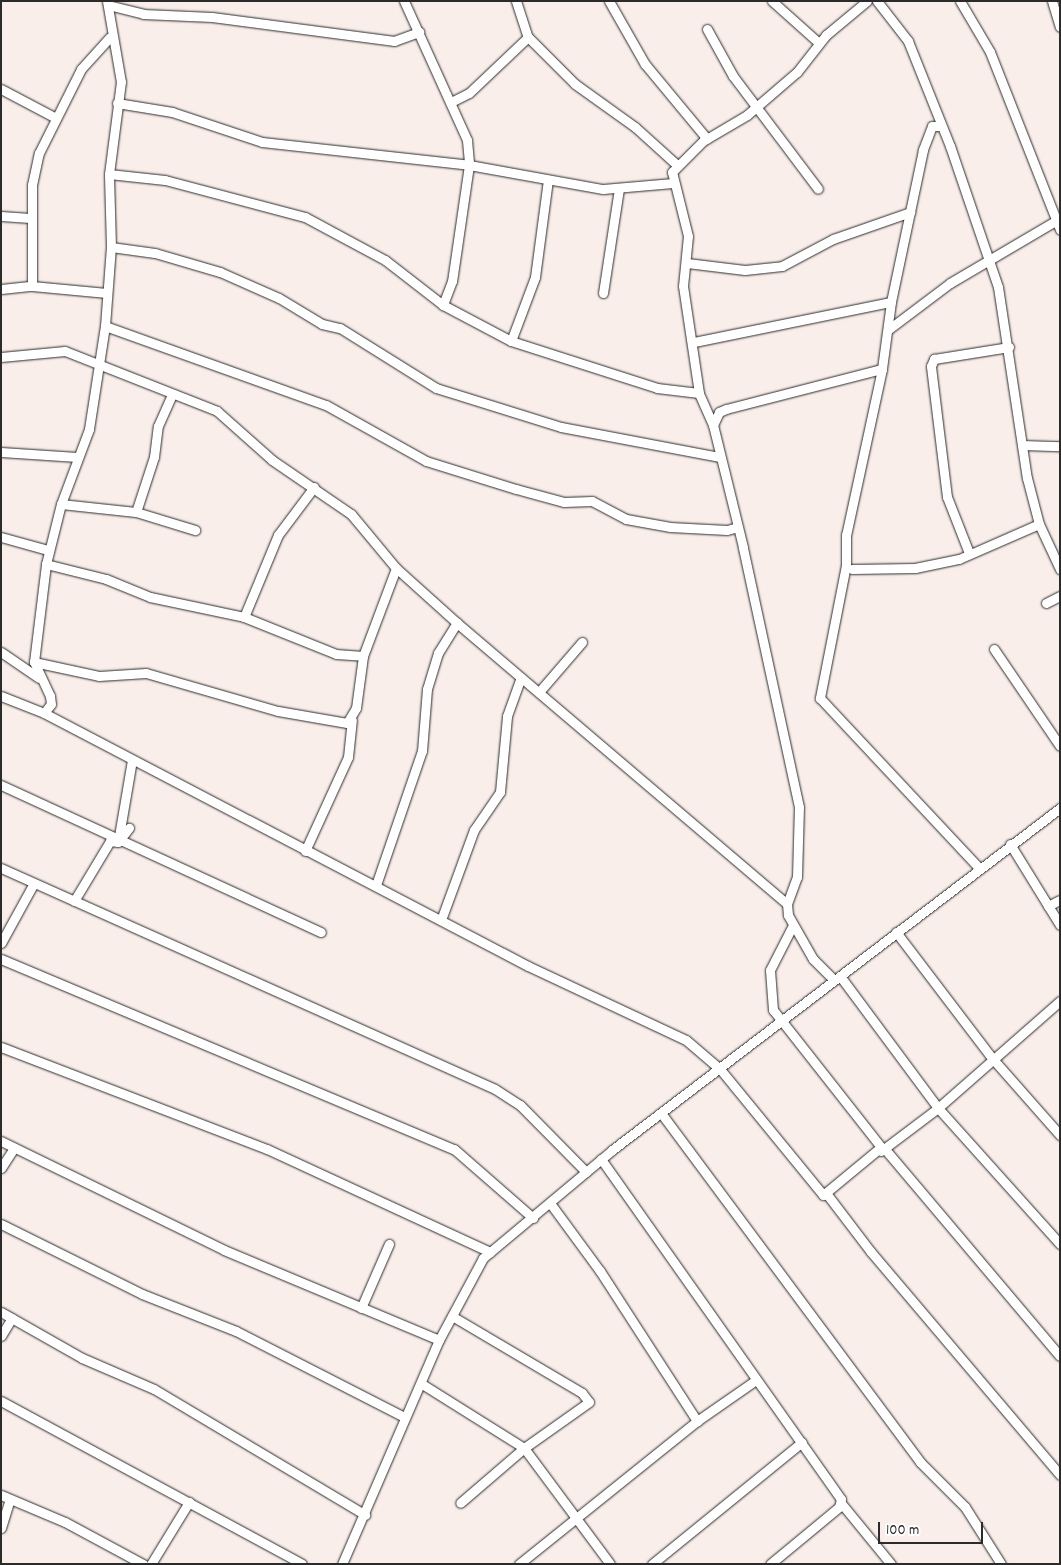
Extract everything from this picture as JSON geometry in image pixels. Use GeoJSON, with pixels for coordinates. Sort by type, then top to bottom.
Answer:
{"type":"FeatureCollection","features":[{"type":"Feature","properties":{"kind":"street"},"geometry":{"type":"LineString","coordinates":[[404,1],[467,140],[469,166],[452,281],[444,305]]}},
{"type":"Feature","properties":{"kind":"street"},"geometry":{"type":"LineString","coordinates":[[516,1],[528,37],[575,84],[635,126],[676,164]]}},
{"type":"Feature","properties":{"kind":"street"},"geometry":{"type":"LineString","coordinates":[[609,1],[645,64],[707,139]]}},
{"type":"Feature","properties":{"kind":"street"},"geometry":{"type":"LineString","coordinates":[[772,1],[820,43]]}},
{"type":"Feature","properties":{"kind":"street"},"geometry":{"type":"LineString","coordinates":[[786,904],[797,877],[799,807],[738,526],[713,426],[699,393],[694,342],[683,286],[687,263],[688,236],[673,183],[676,164],[797,72],[820,43],[867,1]]}},
{"type":"Feature","properties":{"kind":"street"},"geometry":{"type":"LineString","coordinates":[[877,1],[908,41],[998,287],[1010,347],[1022,445],[1039,524],[1060,569]]}},
{"type":"Feature","properties":{"kind":"street"},"geometry":{"type":"LineString","coordinates":[[960,1],[990,52],[1060,230]]}},
{"type":"Feature","properties":{"kind":"street"},"geometry":{"type":"LineString","coordinates":[[1052,1],[1060,27]]}},
{"type":"Feature","properties":{"kind":"street"},"geometry":{"type":"LineString","coordinates":[[44,713],[51,704],[34,662],[48,550],[77,457],[90,429],[97,361],[105,326],[111,247],[109,174],[121,82],[110,37],[107,3],[143,14],[212,17],[394,41],[419,32]]}},
{"type":"Feature","properties":{"kind":"street"},"geometry":{"type":"LineString","coordinates":[[707,29],[733,76],[818,189]]}},
{"type":"Feature","properties":{"kind":"street"},"geometry":{"type":"LineString","coordinates":[[32,286],[30,218],[34,168],[54,117],[87,61],[110,37]]}},
{"type":"Feature","properties":{"kind":"street"},"geometry":{"type":"LineString","coordinates":[[451,102],[469,92],[528,37]]}},
{"type":"Feature","properties":{"kind":"street"},"geometry":{"type":"LineString","coordinates":[[1,89],[54,117]]}},
{"type":"Feature","properties":{"kind":"street"},"geometry":{"type":"LineString","coordinates":[[117,104],[172,112],[262,142],[469,166],[548,180],[618,189],[673,183]]}},
{"type":"Feature","properties":{"kind":"street"},"geometry":{"type":"LineString","coordinates":[[940,126],[932,126],[923,150],[891,302],[889,329],[882,369],[846,534],[846,565],[820,698],[979,868]]}},
{"type":"Feature","properties":{"kind":"street"},"geometry":{"type":"LineString","coordinates":[[109,174],[165,180],[306,217],[385,260],[444,305],[511,341],[657,388],[699,393]]}},
{"type":"Feature","properties":{"kind":"street"},"geometry":{"type":"LineString","coordinates":[[511,341],[535,277],[548,180]]}},
{"type":"Feature","properties":{"kind":"street"},"geometry":{"type":"LineString","coordinates":[[603,293],[618,189]]}},
{"type":"Feature","properties":{"kind":"street"},"geometry":{"type":"LineString","coordinates":[[687,263],[744,270],[782,266],[833,239],[910,212]]}},
{"type":"Feature","properties":{"kind":"street"},"geometry":{"type":"LineString","coordinates":[[1,216],[30,218]]}},
{"type":"Feature","properties":{"kind":"street"},"geometry":{"type":"LineString","coordinates":[[889,329],[950,283],[1057,220]]}},
{"type":"Feature","properties":{"kind":"street"},"geometry":{"type":"LineString","coordinates":[[111,247],[155,252],[220,272],[279,298],[322,324],[340,328],[436,388],[561,427],[720,457]]}},
{"type":"Feature","properties":{"kind":"street"},"geometry":{"type":"LineString","coordinates":[[1,289],[32,286],[107,293]]}},
{"type":"Feature","properties":{"kind":"street"},"geometry":{"type":"LineString","coordinates":[[694,342],[891,302]]}},
{"type":"Feature","properties":{"kind":"street"},"geometry":{"type":"LineString","coordinates":[[105,326],[326,404],[426,460],[516,489],[564,502],[592,501],[626,519],[727,530],[738,526]]}},
{"type":"Feature","properties":{"kind":"street"},"geometry":{"type":"LineString","coordinates":[[969,553],[947,497],[931,366],[934,359],[1010,347]]}},
{"type":"Feature","properties":{"kind":"street"},"geometry":{"type":"LineString","coordinates":[[1,357],[66,351],[97,361],[172,395],[217,411],[272,460],[351,514],[396,568],[457,623],[786,904],[792,927],[813,959],[837,978],[938,1108],[1060,1244]]}},
{"type":"Feature","properties":{"kind":"street"},"geometry":{"type":"LineString","coordinates":[[713,426],[719,412],[726,409],[882,369]]}},
{"type":"Feature","properties":{"kind":"street"},"geometry":{"type":"LineString","coordinates":[[136,512],[154,457],[158,426],[172,395]]}},
{"type":"Feature","properties":{"kind":"street"},"geometry":{"type":"LineString","coordinates":[[1022,445],[1060,446]]}},
{"type":"Feature","properties":{"kind":"street"},"geometry":{"type":"LineString","coordinates":[[1,452],[77,457]]}},
{"type":"Feature","properties":{"kind":"street"},"geometry":{"type":"LineString","coordinates":[[244,617],[278,535],[314,487]]}},
{"type":"Feature","properties":{"kind":"street"},"geometry":{"type":"LineString","coordinates":[[61,504],[136,512],[196,530]]}},
{"type":"Feature","properties":{"kind":"street"},"geometry":{"type":"LineString","coordinates":[[852,568],[915,568],[969,553],[1039,524]]}},
{"type":"Feature","properties":{"kind":"street"},"geometry":{"type":"LineString","coordinates":[[1,537],[48,550]]}},
{"type":"Feature","properties":{"kind":"street"},"geometry":{"type":"LineString","coordinates":[[46,564],[106,579],[150,597],[244,617],[336,654],[363,656]]}},
{"type":"Feature","properties":{"kind":"street"},"geometry":{"type":"LineString","coordinates":[[305,851],[348,757],[363,656],[396,568]]}},
{"type":"Feature","properties":{"kind":"street"},"geometry":{"type":"LineString","coordinates":[[1046,602],[1060,596]]}},
{"type":"Feature","properties":{"kind":"street"},"geometry":{"type":"LineString","coordinates":[[376,885],[422,751],[427,689],[438,653],[457,623]]}},
{"type":"Feature","properties":{"kind":"street"},"geometry":{"type":"LineString","coordinates":[[539,692],[582,642]]}},
{"type":"Feature","properties":{"kind":"street"},"geometry":{"type":"LineString","coordinates":[[994,649],[1060,746]]}},
{"type":"Feature","properties":{"kind":"street"},"geometry":{"type":"LineString","coordinates":[[1,652],[39,678]]}},
{"type":"Feature","properties":{"kind":"street"},"geometry":{"type":"LineString","coordinates":[[34,662],[99,676],[146,673],[278,711],[342,724],[352,720]]}},
{"type":"Feature","properties":{"kind":"street"},"geometry":{"type":"LineString","coordinates":[[441,920],[474,830],[500,792],[506,716],[521,677]]}},
{"type":"Feature","properties":{"kind":"street"},"geometry":{"type":"LineString","coordinates":[[1,696],[44,713],[305,851],[686,1040],[720,1069],[820,1194],[826,1193],[938,1108],[992,1058],[1060,1001]]}},
{"type":"Feature","properties":{"kind":"street"},"geometry":{"type":"LineString","coordinates":[[118,842],[132,760]]}},
{"type":"Feature","properties":{"kind":"street"},"geometry":{"type":"LineString","coordinates":[[1,785],[118,842],[321,932]]}},
{"type":"Feature","properties":{"kind":"street"},"geometry":{"type":"LineString","coordinates":[[342,1564],[365,1515],[404,1417],[422,1384],[439,1340],[490,1252],[533,1218],[601,1159],[1010,844],[1060,808]]}},
{"type":"Feature","properties":{"kind":"street"},"geometry":{"type":"LineString","coordinates":[[118,842],[129,828]]}},
{"type":"Feature","properties":{"kind":"street"},"geometry":{"type":"LineString","coordinates":[[74,901],[110,841],[118,842]]}},
{"type":"Feature","properties":{"kind":"street"},"geometry":{"type":"LineString","coordinates":[[1010,844],[1060,926]]}},
{"type":"Feature","properties":{"kind":"street"},"geometry":{"type":"LineString","coordinates":[[1,868],[495,1089],[520,1105],[586,1172]]}},
{"type":"Feature","properties":{"kind":"street"},"geometry":{"type":"LineString","coordinates":[[1,943],[34,883]]}},
{"type":"Feature","properties":{"kind":"street"},"geometry":{"type":"LineString","coordinates":[[1048,906],[1060,900]]}},
{"type":"Feature","properties":{"kind":"street"},"geometry":{"type":"LineString","coordinates":[[792,927],[770,970],[773,1010],[780,1022],[882,1150],[1060,1356]]}},
{"type":"Feature","properties":{"kind":"street"},"geometry":{"type":"LineString","coordinates":[[896,932],[992,1058],[1060,1135]]}},
{"type":"Feature","properties":{"kind":"street"},"geometry":{"type":"LineString","coordinates":[[1,959],[454,1149],[533,1218]]}},
{"type":"Feature","properties":{"kind":"street"},"geometry":{"type":"LineString","coordinates":[[1,1047],[267,1149],[490,1252]]}},
{"type":"Feature","properties":{"kind":"street"},"geometry":{"type":"LineString","coordinates":[[661,1113],[903,1440],[965,1507],[1001,1564]]}},
{"type":"Feature","properties":{"kind":"street"},"geometry":{"type":"LineString","coordinates":[[1,1141],[224,1250],[439,1340]]}},
{"type":"Feature","properties":{"kind":"street"},"geometry":{"type":"LineString","coordinates":[[1,1168],[14,1148]]}},
{"type":"Feature","properties":{"kind":"street"},"geometry":{"type":"LineString","coordinates":[[601,1159],[756,1380],[802,1442],[841,1503],[890,1564]]}},
{"type":"Feature","properties":{"kind":"street"},"geometry":{"type":"LineString","coordinates":[[826,1193],[871,1252],[1060,1475]]}},
{"type":"Feature","properties":{"kind":"street"},"geometry":{"type":"LineString","coordinates":[[550,1203],[697,1421]]}},
{"type":"Feature","properties":{"kind":"street"},"geometry":{"type":"LineString","coordinates":[[1,1224],[142,1294],[236,1331],[404,1417]]}},
{"type":"Feature","properties":{"kind":"street"},"geometry":{"type":"LineString","coordinates":[[361,1308],[389,1244]]}},
{"type":"Feature","properties":{"kind":"street"},"geometry":{"type":"LineString","coordinates":[[1,1312],[82,1358],[154,1389],[365,1515]]}},
{"type":"Feature","properties":{"kind":"street"},"geometry":{"type":"LineString","coordinates":[[452,1316],[582,1393],[589,1402],[524,1448],[460,1503]]}},
{"type":"Feature","properties":{"kind":"street"},"geometry":{"type":"LineString","coordinates":[[1,1336],[12,1318]]}},
{"type":"Feature","properties":{"kind":"street"},"geometry":{"type":"LineString","coordinates":[[519,1564],[572,1519],[697,1421],[756,1380]]}},
{"type":"Feature","properties":{"kind":"street"},"geometry":{"type":"LineString","coordinates":[[422,1384],[524,1448],[550,1479],[572,1519],[610,1564]]}},
{"type":"Feature","properties":{"kind":"street"},"geometry":{"type":"LineString","coordinates":[[1,1401],[302,1564]]}},
{"type":"Feature","properties":{"kind":"street"},"geometry":{"type":"LineString","coordinates":[[652,1564],[802,1442]]}},
{"type":"Feature","properties":{"kind":"street"},"geometry":{"type":"LineString","coordinates":[[1,1496],[65,1522],[143,1564]]}},
{"type":"Feature","properties":{"kind":"street"},"geometry":{"type":"LineString","coordinates":[[1,1528],[10,1499]]}},
{"type":"Feature","properties":{"kind":"street"},"geometry":{"type":"LineString","coordinates":[[151,1564],[188,1502]]}},
{"type":"Feature","properties":{"kind":"street"},"geometry":{"type":"LineString","coordinates":[[770,1564],[841,1503]]}}]}
